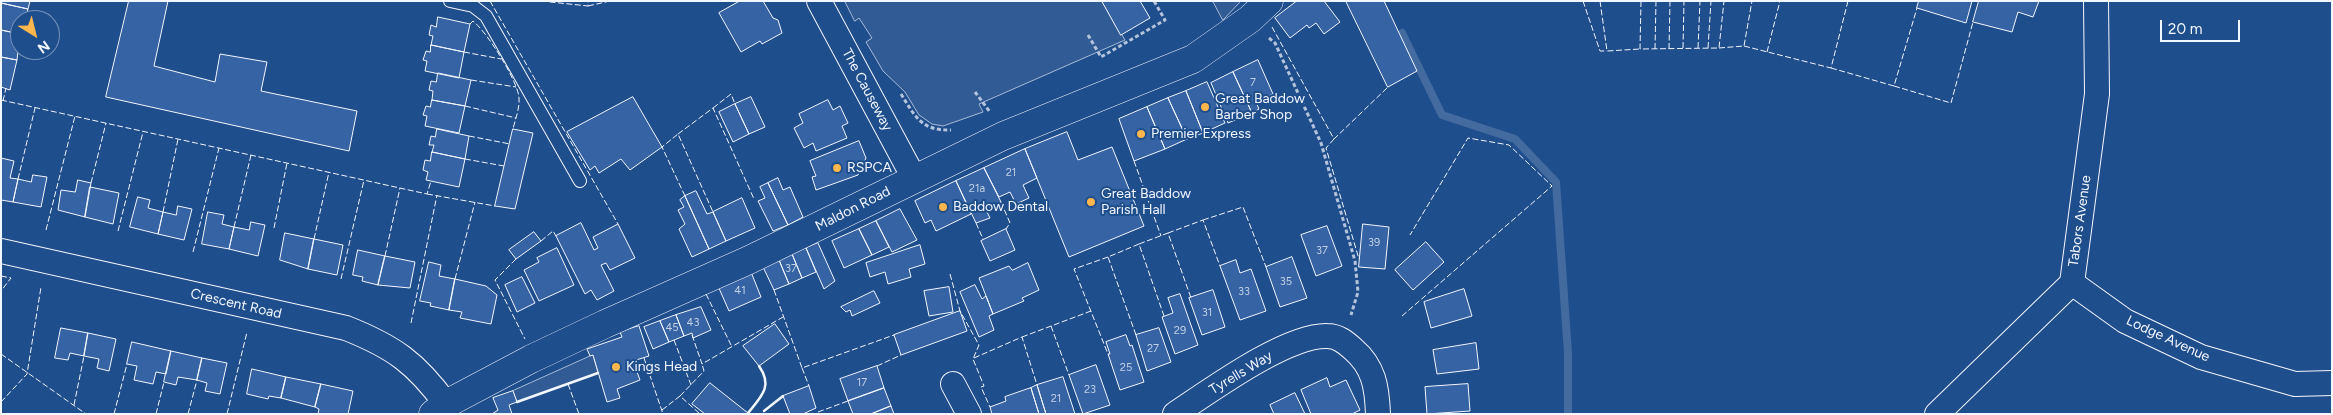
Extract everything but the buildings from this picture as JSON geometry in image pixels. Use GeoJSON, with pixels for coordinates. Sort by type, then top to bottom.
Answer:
{"type":"FeatureCollection","features":[{"type":"Feature","properties":{"kind":"street","name":"The Causeway"},"geometry":{"type":"LineString","coordinates":[[819,1],[914,178]]}},
{"type":"Feature","properties":{"kind":"street","name":"Tabors Avenue"},"geometry":{"type":"LineString","coordinates":[[1937,414],[2072,283],[2097,94],[2096,1]]}},
{"type":"Feature","properties":{"kind":"street","name":"Maldon Road"},"geometry":{"type":"LineString","coordinates":[[440,409],[531,359],[750,260],[1003,136],[1193,59],[1260,10]]}},
{"type":"Feature","properties":{"kind":"street","name":"Crescent Road"},"geometry":{"type":"LineString","coordinates":[[1,251],[346,328],[378,341],[406,359],[426,377],[440,409]]}},
{"type":"Feature","properties":{"kind":"street","name":"Lodge Avenue"},"geometry":{"type":"LineString","coordinates":[[2072,283],[2125,321],[2201,357],[2295,384],[2332,383]]}},
{"type":"Feature","properties":{"kind":"street","name":"Tyrells Way"},"geometry":{"type":"LineString","coordinates":[[1175,414],[1260,358],[1304,340],[1326,336],[1343,340]]}},
{"type":"Feature","properties":{"kind":"street"},"geometry":{"type":"LineString","coordinates":[[1343,340],[1362,357],[1377,385],[1378,414]]}},
{"type":"Feature","properties":{"kind":"street"},"geometry":{"type":"LineString","coordinates":[[952,384],[969,414]]}},
{"type":"Feature","properties":{"kind":"lane"},"geometry":{"type":"LineString","coordinates":[[450,1],[473,6],[486,16],[580,180]]}},
{"type":"Feature","properties":{"kind":"path"},"geometry":{"type":"LineString","coordinates":[[1088,35],[1101,57],[1165,20],[1154,1]]}},
{"type":"Feature","properties":{"kind":"path"},"geometry":{"type":"LineString","coordinates":[[1260,10],[1321,143],[1353,252],[1358,292],[1343,340]]}},
{"type":"Feature","properties":{"kind":"path"},"geometry":{"type":"LineString","coordinates":[[975,92],[990,112],[983,117]]}},
{"type":"Feature","properties":{"kind":"path"},"geometry":{"type":"LineString","coordinates":[[901,94],[917,120],[940,130],[959,127]]}},
{"type":"Feature","properties":{"kind":"shaded area"},"geometry":{"type":"Polygon","coordinates":[[[845,1],[1102,1],[1125,40],[979,104],[983,112],[943,126],[932,124],[919,115],[905,92],[883,71],[866,42],[872,38],[859,18],[855,21],[845,1]]]}},
{"type":"Feature","properties":{"kind":"shaded area"},"geometry":{"type":"Polygon","coordinates":[[[1213,1],[1241,1],[1223,20],[1213,1]]]}},
{"type":"Feature","properties":{"kind":"shaded area"},"geometry":{"type":"Polygon","coordinates":[[[593,355],[598,373],[517,402],[513,391],[593,355]]]}},
{"type":"Feature","properties":{"kind":"waterway"},"geometry":{"type":"LineString","coordinates":[[1402,33],[1442,115],[1515,139],[1556,182],[1568,353],[1568,414]]}},
{"type":"Feature","properties":{"kind":"fence"},"geometry":{"type":"LineString","coordinates":[[490,1],[618,224]]}},
{"type":"Feature","properties":{"kind":"fence"},"geometry":{"type":"LineString","coordinates":[[541,1],[588,6],[588,1]]}},
{"type":"Feature","properties":{"kind":"fence"},"geometry":{"type":"LineString","coordinates":[[588,6],[610,1]]}},
{"type":"Feature","properties":{"kind":"fence"},"geometry":{"type":"LineString","coordinates":[[1583,1],[1600,51],[1607,51]]}},
{"type":"Feature","properties":{"kind":"fence"},"geometry":{"type":"LineString","coordinates":[[1600,1],[1607,51],[1640,49]]}},
{"type":"Feature","properties":{"kind":"fence"},"geometry":{"type":"LineString","coordinates":[[1641,1],[1640,49],[1719,48],[1724,1]]}},
{"type":"Feature","properties":{"kind":"fence"},"geometry":{"type":"LineString","coordinates":[[1655,49],[1656,1]]}},
{"type":"Feature","properties":{"kind":"fence"},"geometry":{"type":"LineString","coordinates":[[1669,49],[1670,1]]}},
{"type":"Feature","properties":{"kind":"fence"},"geometry":{"type":"LineString","coordinates":[[1683,48],[1684,1]]}},
{"type":"Feature","properties":{"kind":"fence"},"geometry":{"type":"LineString","coordinates":[[1698,48],[1700,1]]}},
{"type":"Feature","properties":{"kind":"fence"},"geometry":{"type":"LineString","coordinates":[[1708,48],[1711,1]]}},
{"type":"Feature","properties":{"kind":"fence"},"geometry":{"type":"LineString","coordinates":[[1719,48],[1744,46],[1752,1]]}},
{"type":"Feature","properties":{"kind":"fence"},"geometry":{"type":"LineString","coordinates":[[1767,52],[1780,1]]}},
{"type":"Feature","properties":{"kind":"fence"},"geometry":{"type":"LineString","coordinates":[[1744,46],[1831,68],[1848,1]]}},
{"type":"Feature","properties":{"kind":"fence"},"geometry":{"type":"LineString","coordinates":[[1831,68],[1894,86],[1917,8]]}},
{"type":"Feature","properties":{"kind":"fence"},"geometry":{"type":"LineString","coordinates":[[470,24],[473,21],[486,35],[501,57],[513,80],[519,98],[513,129]]}},
{"type":"Feature","properties":{"kind":"fence"},"geometry":{"type":"LineString","coordinates":[[1894,86],[1951,103],[1973,22]]}},
{"type":"Feature","properties":{"kind":"fence"},"geometry":{"type":"LineString","coordinates":[[1272,27],[1334,139],[1388,87]]}},
{"type":"Feature","properties":{"kind":"fence"},"geometry":{"type":"LineString","coordinates":[[464,52],[501,59]]}},
{"type":"Feature","properties":{"kind":"fence"},"geometry":{"type":"LineString","coordinates":[[471,80],[516,87]]}},
{"type":"Feature","properties":{"kind":"fence"},"geometry":{"type":"LineString","coordinates":[[3,101],[6,88]]}},
{"type":"Feature","properties":{"kind":"fence"},"geometry":{"type":"LineString","coordinates":[[713,108],[731,94],[735,104]]}},
{"type":"Feature","properties":{"kind":"fence"},"geometry":{"type":"LineString","coordinates":[[1,100],[427,194],[431,181]]}},
{"type":"Feature","properties":{"kind":"fence"},"geometry":{"type":"LineString","coordinates":[[465,106],[516,118]]}},
{"type":"Feature","properties":{"kind":"fence"},"geometry":{"type":"LineString","coordinates":[[18,179],[35,108]]}},
{"type":"Feature","properties":{"kind":"fence"},"geometry":{"type":"LineString","coordinates":[[678,134],[713,108],[754,199]]}},
{"type":"Feature","properties":{"kind":"fence"},"geometry":{"type":"LineString","coordinates":[[46,230],[75,116]]}},
{"type":"Feature","properties":{"kind":"fence"},"geometry":{"type":"LineString","coordinates":[[91,183],[106,123]]}},
{"type":"Feature","properties":{"kind":"fence"},"geometry":{"type":"LineString","coordinates":[[118,231],[143,132]]}},
{"type":"Feature","properties":{"kind":"fence"},"geometry":{"type":"LineString","coordinates":[[685,196],[662,147],[678,134],[713,212]]}},
{"type":"Feature","properties":{"kind":"fence"},"geometry":{"type":"LineString","coordinates":[[469,136],[510,144]]}},
{"type":"Feature","properties":{"kind":"fence"},"geometry":{"type":"LineString","coordinates":[[1402,316],[1552,186],[1509,145],[1468,138],[1410,235]]}},
{"type":"Feature","properties":{"kind":"fence"},"geometry":{"type":"LineString","coordinates":[[163,212],[178,139]]}},
{"type":"Feature","properties":{"kind":"fence"},"geometry":{"type":"LineString","coordinates":[[1334,139],[1326,148],[1359,259]]}},
{"type":"Feature","properties":{"kind":"fence"},"geometry":{"type":"LineString","coordinates":[[193,252],[219,148]]}},
{"type":"Feature","properties":{"kind":"fence"},"geometry":{"type":"LineString","coordinates":[[234,227],[251,155]]}},
{"type":"Feature","properties":{"kind":"fence"},"geometry":{"type":"LineString","coordinates":[[465,159],[504,166]]}},
{"type":"Feature","properties":{"kind":"fence"},"geometry":{"type":"LineString","coordinates":[[1134,161],[1161,236]]}},
{"type":"Feature","properties":{"kind":"fence"},"geometry":{"type":"LineString","coordinates":[[274,228],[287,163]]}},
{"type":"Feature","properties":{"kind":"fence"},"geometry":{"type":"LineString","coordinates":[[314,239],[329,172]]}},
{"type":"Feature","properties":{"kind":"fence"},"geometry":{"type":"LineString","coordinates":[[341,279],[364,180]]}},
{"type":"Feature","properties":{"kind":"fence"},"geometry":{"type":"LineString","coordinates":[[385,256],[400,188]]}},
{"type":"Feature","properties":{"kind":"fence"},"geometry":{"type":"LineString","coordinates":[[427,194],[495,206]]}},
{"type":"Feature","properties":{"kind":"fence"},"geometry":{"type":"LineString","coordinates":[[411,323],[437,195]]}},
{"type":"Feature","properties":{"kind":"fence"},"geometry":{"type":"LineString","coordinates":[[455,279],[475,202]]}},
{"type":"Feature","properties":{"kind":"fence"},"geometry":{"type":"LineString","coordinates":[[1001,202],[1010,223],[1006,229]]}},
{"type":"Feature","properties":{"kind":"fence"},"geometry":{"type":"LineString","coordinates":[[1203,220],[1243,207],[1266,267]]}},
{"type":"Feature","properties":{"kind":"fence"},"geometry":{"type":"LineString","coordinates":[[1168,233],[1203,220],[1220,266]]}},
{"type":"Feature","properties":{"kind":"fence"},"geometry":{"type":"LineString","coordinates":[[976,223],[983,239]]}},
{"type":"Feature","properties":{"kind":"fence"},"geometry":{"type":"LineString","coordinates":[[541,241],[553,231],[556,236]]}},
{"type":"Feature","properties":{"kind":"fence"},"geometry":{"type":"LineString","coordinates":[[1139,244],[1168,233],[1191,298]]}},
{"type":"Feature","properties":{"kind":"fence"},"geometry":{"type":"LineString","coordinates":[[1136,335],[1108,257],[1139,244],[1164,316]]}},
{"type":"Feature","properties":{"kind":"fence"},"geometry":{"type":"LineString","coordinates":[[1108,257],[1074,269],[1108,354]]}},
{"type":"Feature","properties":{"kind":"fence"},"geometry":{"type":"LineString","coordinates":[[516,259],[495,280],[525,339]]}},
{"type":"Feature","properties":{"kind":"fence"},"geometry":{"type":"LineString","coordinates":[[950,274],[960,311],[979,345],[973,359],[984,386],[981,387],[990,407]]}},
{"type":"Feature","properties":{"kind":"fence"},"geometry":{"type":"LineString","coordinates":[[1,276],[11,278],[1,291]]}},
{"type":"Feature","properties":{"kind":"fence"},"geometry":{"type":"LineString","coordinates":[[1,402],[27,374],[41,287]]}},
{"type":"Feature","properties":{"kind":"fence"},"geometry":{"type":"LineString","coordinates":[[774,290],[802,368],[894,335]]}},
{"type":"Feature","properties":{"kind":"fence"},"geometry":{"type":"LineString","coordinates":[[706,294],[732,347]]}},
{"type":"Feature","properties":{"kind":"fence"},"geometry":{"type":"LineString","coordinates":[[1022,337],[1091,311]]}},
{"type":"Feature","properties":{"kind":"fence"},"geometry":{"type":"LineString","coordinates":[[692,335],[702,364],[783,317]]}},
{"type":"Feature","properties":{"kind":"fence"},"geometry":{"type":"LineString","coordinates":[[1051,326],[1069,375]]}},
{"type":"Feature","properties":{"kind":"fence"},"geometry":{"type":"LineString","coordinates":[[227,414],[247,332]]}},
{"type":"Feature","properties":{"kind":"fence"},"geometry":{"type":"LineString","coordinates":[[974,358],[1022,337],[1037,385]]}},
{"type":"Feature","properties":{"kind":"fence"},"geometry":{"type":"LineString","coordinates":[[674,340],[691,385]]}},
{"type":"Feature","properties":{"kind":"fence"},"geometry":{"type":"LineString","coordinates":[[1,354],[86,414]]}},
{"type":"Feature","properties":{"kind":"fence"},"geometry":{"type":"LineString","coordinates":[[877,366],[901,355]]}},
{"type":"Feature","properties":{"kind":"fence"},"geometry":{"type":"LineString","coordinates":[[74,405],[84,356]]}},
{"type":"Feature","properties":{"kind":"fence"},"geometry":{"type":"LineString","coordinates":[[644,358],[663,414]]}},
{"type":"Feature","properties":{"kind":"fence"},"geometry":{"type":"LineString","coordinates":[[114,414],[127,364]]}},
{"type":"Feature","properties":{"kind":"fence"},"geometry":{"type":"LineString","coordinates":[[680,396],[704,371],[702,364]]}},
{"type":"Feature","properties":{"kind":"fence"},"geometry":{"type":"LineString","coordinates":[[802,368],[809,386]]}},
{"type":"Feature","properties":{"kind":"fence"},"geometry":{"type":"LineString","coordinates":[[188,414],[197,380]]}},
{"type":"Feature","properties":{"kind":"fence"},"geometry":{"type":"LineString","coordinates":[[156,414],[164,382]]}},
{"type":"Feature","properties":{"kind":"fence"},"geometry":{"type":"LineString","coordinates":[[568,384],[579,414]]}},
{"type":"Feature","properties":{"kind":"fence"},"geometry":{"type":"LineString","coordinates":[[662,410],[680,396],[700,414]]}},
{"type":"Feature","properties":{"kind":"fence"},"geometry":{"type":"LineString","coordinates":[[818,412],[848,401]]}},
{"type":"Feature","properties":{"kind":"wall"},"geometry":{"type":"LineString","coordinates":[[748,413],[764,391],[765,379],[759,366]]}},
{"type":"Feature","properties":{"kind":"wall"},"geometry":{"type":"LineString","coordinates":[[517,402],[598,373]]}},
{"type":"Feature","properties":{"kind":"wall"},"geometry":{"type":"LineString","coordinates":[[764,411],[783,396]]}},
{"type":"Feature","properties":{"kind":"place","name":"Great Baddow Barber Shop"},"geometry":{"type":"Point","coordinates":[1205,107]}},
{"type":"Feature","properties":{"kind":"place","name":"Premier Express"},"geometry":{"type":"Point","coordinates":[1141,134]}},
{"type":"Feature","properties":{"kind":"place","name":"RSPCA"},"geometry":{"type":"Point","coordinates":[837,168]}},
{"type":"Feature","properties":{"kind":"place","name":"Great Baddow Parish Hall"},"geometry":{"type":"Point","coordinates":[1091,202]}},
{"type":"Feature","properties":{"kind":"place","name":"Baddow Dental"},"geometry":{"type":"Point","coordinates":[943,207]}},
{"type":"Feature","properties":{"kind":"place","name":"Kings Head"},"geometry":{"type":"Point","coordinates":[616,367]}}]}
